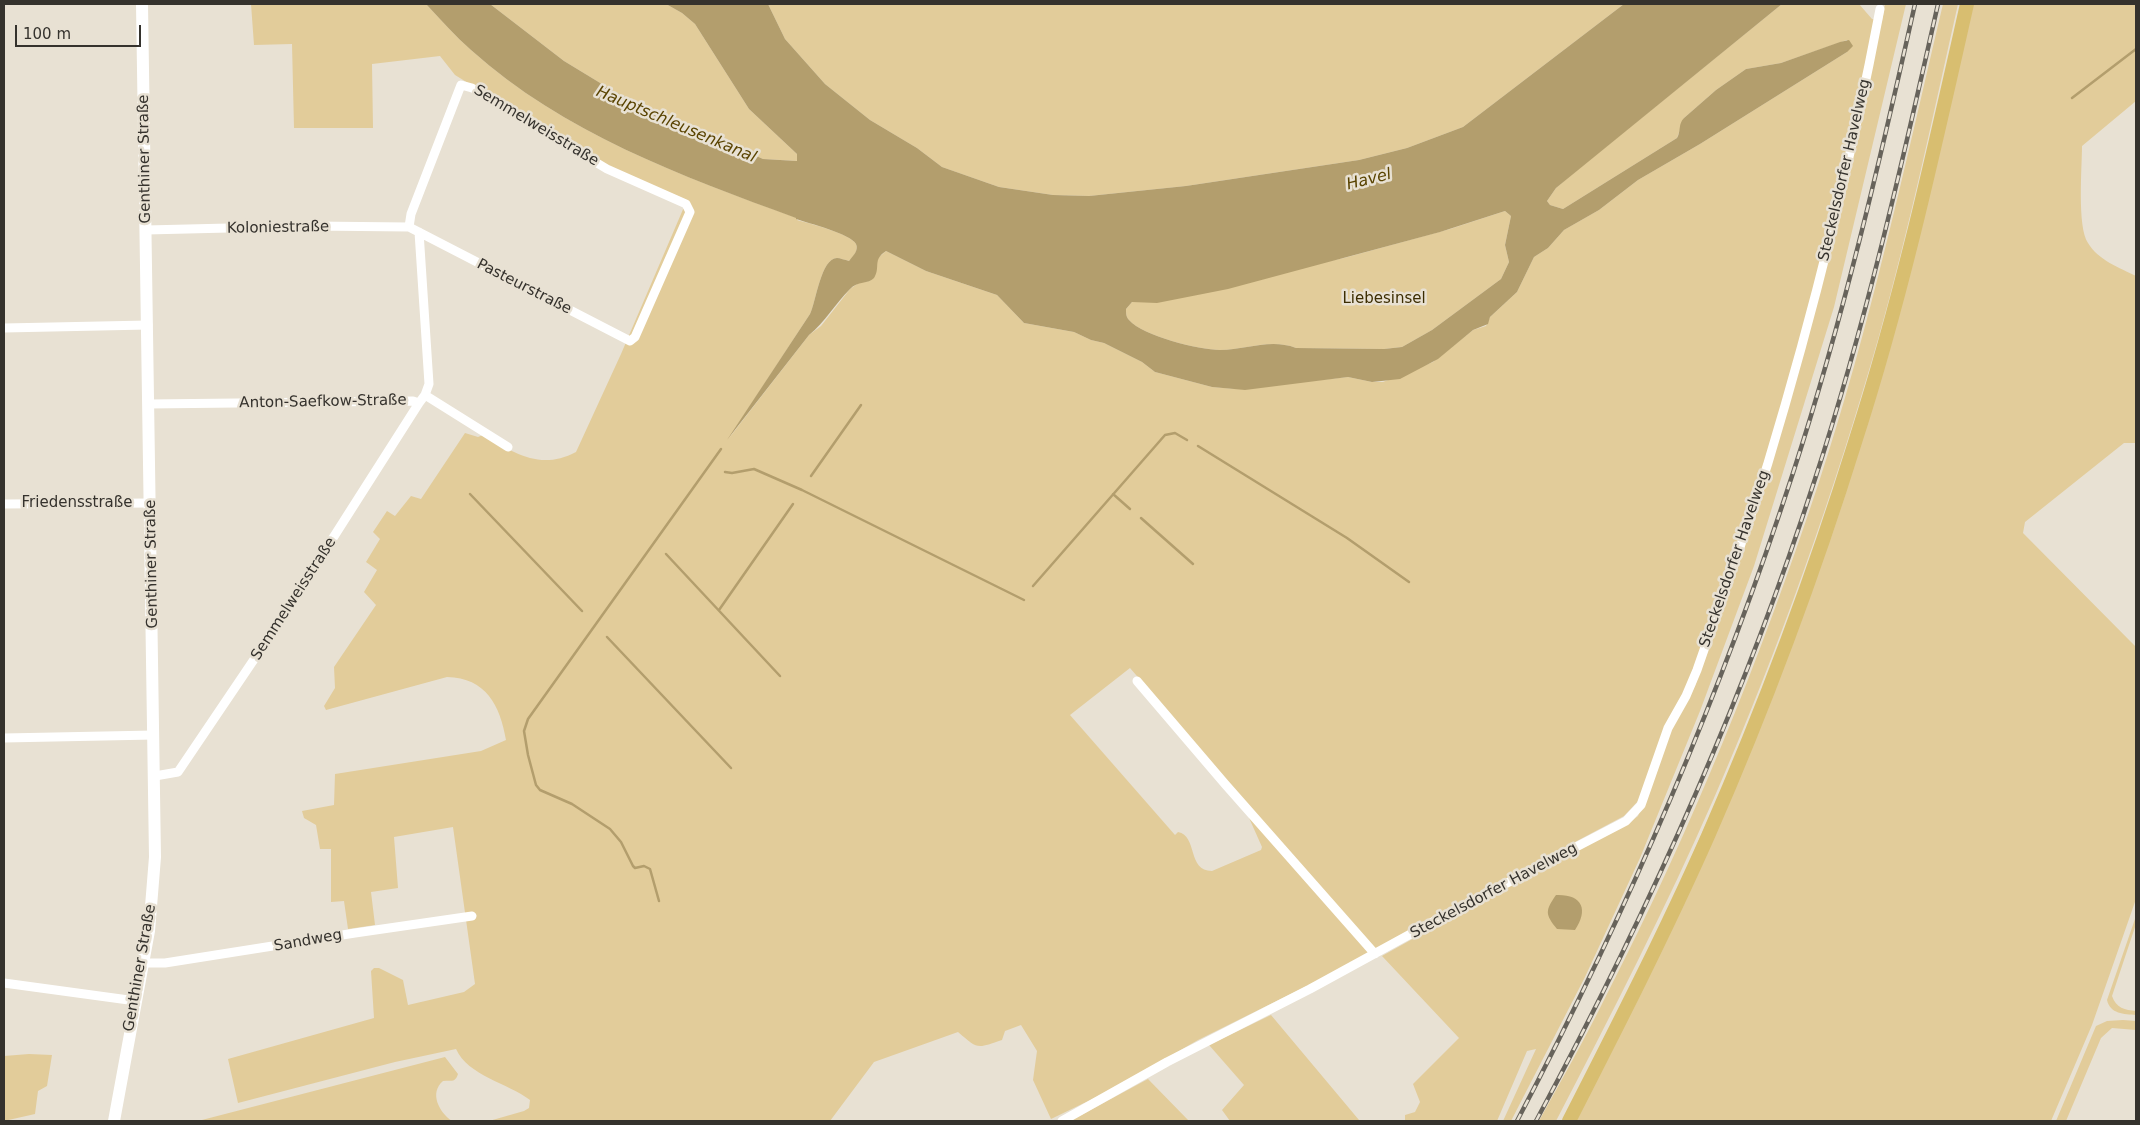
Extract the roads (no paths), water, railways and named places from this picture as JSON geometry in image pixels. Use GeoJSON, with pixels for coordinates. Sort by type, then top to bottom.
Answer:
{"type":"FeatureCollection","features":[{"type":"Feature","properties":{"kind":"main road","name":"Genthiner Straße"},"geometry":{"type":"LineString","coordinates":[[114,1121],[149,931],[154,876],[155,776],[142,4]]}},
{"type":"Feature","properties":{"kind":"main road"},"geometry":{"type":"LineString","coordinates":[[1569,1121],[1644,974],[1708,837],[1761,710],[1814,567],[1857,436],[1892,320],[1922,201],[1967,4]]}},
{"type":"Feature","properties":{"kind":"street","name":"Steckelsdorfer Havelweg"},"geometry":{"type":"LineString","coordinates":[[1062,1121],[1167,1062],[1626,821],[1641,805],[1668,728],[1686,696],[1697,670],[1768,463],[1821,269],[1868,73],[1880,9]]}},
{"type":"Feature","properties":{"kind":"street","name":"Semmelweisstraße"},"geometry":{"type":"LineString","coordinates":[[409,227],[411,214],[458,90],[461,86],[467,86],[608,169],[686,204],[689,208],[690,212],[635,337],[630,341]]}},
{"type":"Feature","properties":{"kind":"street","name":"Koloniestraße"},"geometry":{"type":"LineString","coordinates":[[146,230],[312,226],[409,227]]}},
{"type":"Feature","properties":{"kind":"street"},"geometry":{"type":"LineString","coordinates":[[409,227],[419,232],[429,384],[425,395]]}},
{"type":"Feature","properties":{"kind":"street","name":"Pasteurstraße"},"geometry":{"type":"LineString","coordinates":[[419,232],[630,341]]}},
{"type":"Feature","properties":{"kind":"street"},"geometry":{"type":"LineString","coordinates":[[4,328],[148,324]]}},
{"type":"Feature","properties":{"kind":"street","name":"Anton-Saefkow-Straße"},"geometry":{"type":"LineString","coordinates":[[149,404],[413,401],[419,404],[425,395],[508,447]]}},
{"type":"Feature","properties":{"kind":"street","name":"Semmelweisstraße"},"geometry":{"type":"LineString","coordinates":[[155,776],[178,772],[197,747],[419,404]]}},
{"type":"Feature","properties":{"kind":"street","name":"Friedensstraße"},"geometry":{"type":"LineString","coordinates":[[4,504],[150,503]]}},
{"type":"Feature","properties":{"kind":"street"},"geometry":{"type":"LineString","coordinates":[[1136,681],[1231,792],[1375,954]]}},
{"type":"Feature","properties":{"kind":"street"},"geometry":{"type":"LineString","coordinates":[[4,738],[154,735]]}},
{"type":"Feature","properties":{"kind":"street","name":"Sandweg"},"geometry":{"type":"LineString","coordinates":[[143,963],[165,963],[355,932],[472,916]]}},
{"type":"Feature","properties":{"kind":"street"},"geometry":{"type":"LineString","coordinates":[[4,983],[136,1000]]}},
{"type":"Feature","properties":{"kind":"water"},"geometry":{"type":"Polygon","coordinates":[[[426,4],[490,4],[564,61],[615,92],[763,159],[797,161],[797,154],[749,109],[695,24],[682,13],[666,4],[768,4],[785,39],[825,84],[870,120],[917,148],[942,167],[999,187],[1053,195],[1089,196],[1186,186],[1359,160],[1407,148],[1463,127],[1624,4],[1782,4],[1556,188],[1547,201],[1550,205],[1563,209],[1677,138],[1684,118],[1716,90],[1746,69],[1781,63],[1849,40],[1853,46],[1847,52],[1700,144],[1638,180],[1599,210],[1564,230],[1548,248],[1534,257],[1517,292],[1490,317],[1488,324],[1473,330],[1438,359],[1400,379],[1372,382],[1348,377],[1245,390],[1212,387],[1155,372],[1142,362],[1104,343],[1091,340],[1074,332],[1024,323],[997,295],[926,271],[886,251],[879,257],[874,278],[853,286],[809,335],[727,440],[810,314],[827,265],[831,260],[837,258],[849,261],[856,251],[856,244],[846,236],[796,219],[667,168],[584,129],[507,79],[465,45],[426,4]],[[1505,211],[1440,232],[1228,289],[1157,303],[1132,302],[1126,309],[1127,316],[1136,326],[1158,337],[1186,345],[1211,349],[1230,350],[1267,344],[1286,345],[1296,348],[1384,349],[1402,347],[1432,330],[1501,279],[1509,262],[1505,245],[1511,216],[1505,211]]]}},
{"type":"Feature","properties":{"kind":"water"},"geometry":{"type":"Polygon","coordinates":[[[1556,895],[1572,897],[1580,904],[1582,916],[1575,930],[1557,929],[1550,920],[1548,909],[1556,895]]]}},
{"type":"Feature","properties":{"kind":"waterway"},"geometry":{"type":"LineString","coordinates":[[2072,98],[2136,49]]}},
{"type":"Feature","properties":{"kind":"waterway"},"geometry":{"type":"LineString","coordinates":[[811,476],[861,405]]}},
{"type":"Feature","properties":{"kind":"waterway"},"geometry":{"type":"LineString","coordinates":[[1033,586],[1165,435],[1175,433],[1187,440]]}},
{"type":"Feature","properties":{"kind":"waterway"},"geometry":{"type":"LineString","coordinates":[[1198,446],[1347,538],[1409,582]]}},
{"type":"Feature","properties":{"kind":"waterway"},"geometry":{"type":"LineString","coordinates":[[659,901],[650,869],[644,866],[635,868],[621,842],[610,829],[572,804],[540,790],[536,785],[524,731],[528,719],[721,449]]}},
{"type":"Feature","properties":{"kind":"waterway"},"geometry":{"type":"LineString","coordinates":[[725,472],[732,473],[754,469],[802,490],[1024,600]]}},
{"type":"Feature","properties":{"kind":"waterway"},"geometry":{"type":"LineString","coordinates":[[470,494],[582,611]]}},
{"type":"Feature","properties":{"kind":"waterway"},"geometry":{"type":"LineString","coordinates":[[1113,494],[1130,509]]}},
{"type":"Feature","properties":{"kind":"waterway"},"geometry":{"type":"LineString","coordinates":[[719,610],[793,504]]}},
{"type":"Feature","properties":{"kind":"waterway"},"geometry":{"type":"LineString","coordinates":[[1141,518],[1193,564]]}},
{"type":"Feature","properties":{"kind":"waterway"},"geometry":{"type":"LineString","coordinates":[[666,554],[780,676]]}},
{"type":"Feature","properties":{"kind":"waterway"},"geometry":{"type":"LineString","coordinates":[[607,637],[731,768]]}},
{"type":"Feature","properties":{"kind":"railway"},"geometry":{"type":"LineString","coordinates":[[1517,1121],[1596,963],[1669,803],[1703,721],[1765,557],[1828,357],[1874,181],[1915,4]]}},
{"type":"Feature","properties":{"kind":"railway"},"geometry":{"type":"LineString","coordinates":[[1536,1121],[1616,965],[1690,807],[1757,645],[1787,562],[1815,479],[1867,302],[1897,183],[1938,4]]}},
{"type":"Feature","properties":{"kind":"water label","name":"Hauptschleusenkanal"},"geometry":{"type":"Point","coordinates":[676,125]}},
{"type":"Feature","properties":{"kind":"water label","name":"Havel"},"geometry":{"type":"Point","coordinates":[1369,180]}},
{"type":"Feature","properties":{"kind":"park label","name":"Liebesinsel"},"geometry":{"type":"Point","coordinates":[1384,299]}}]}
